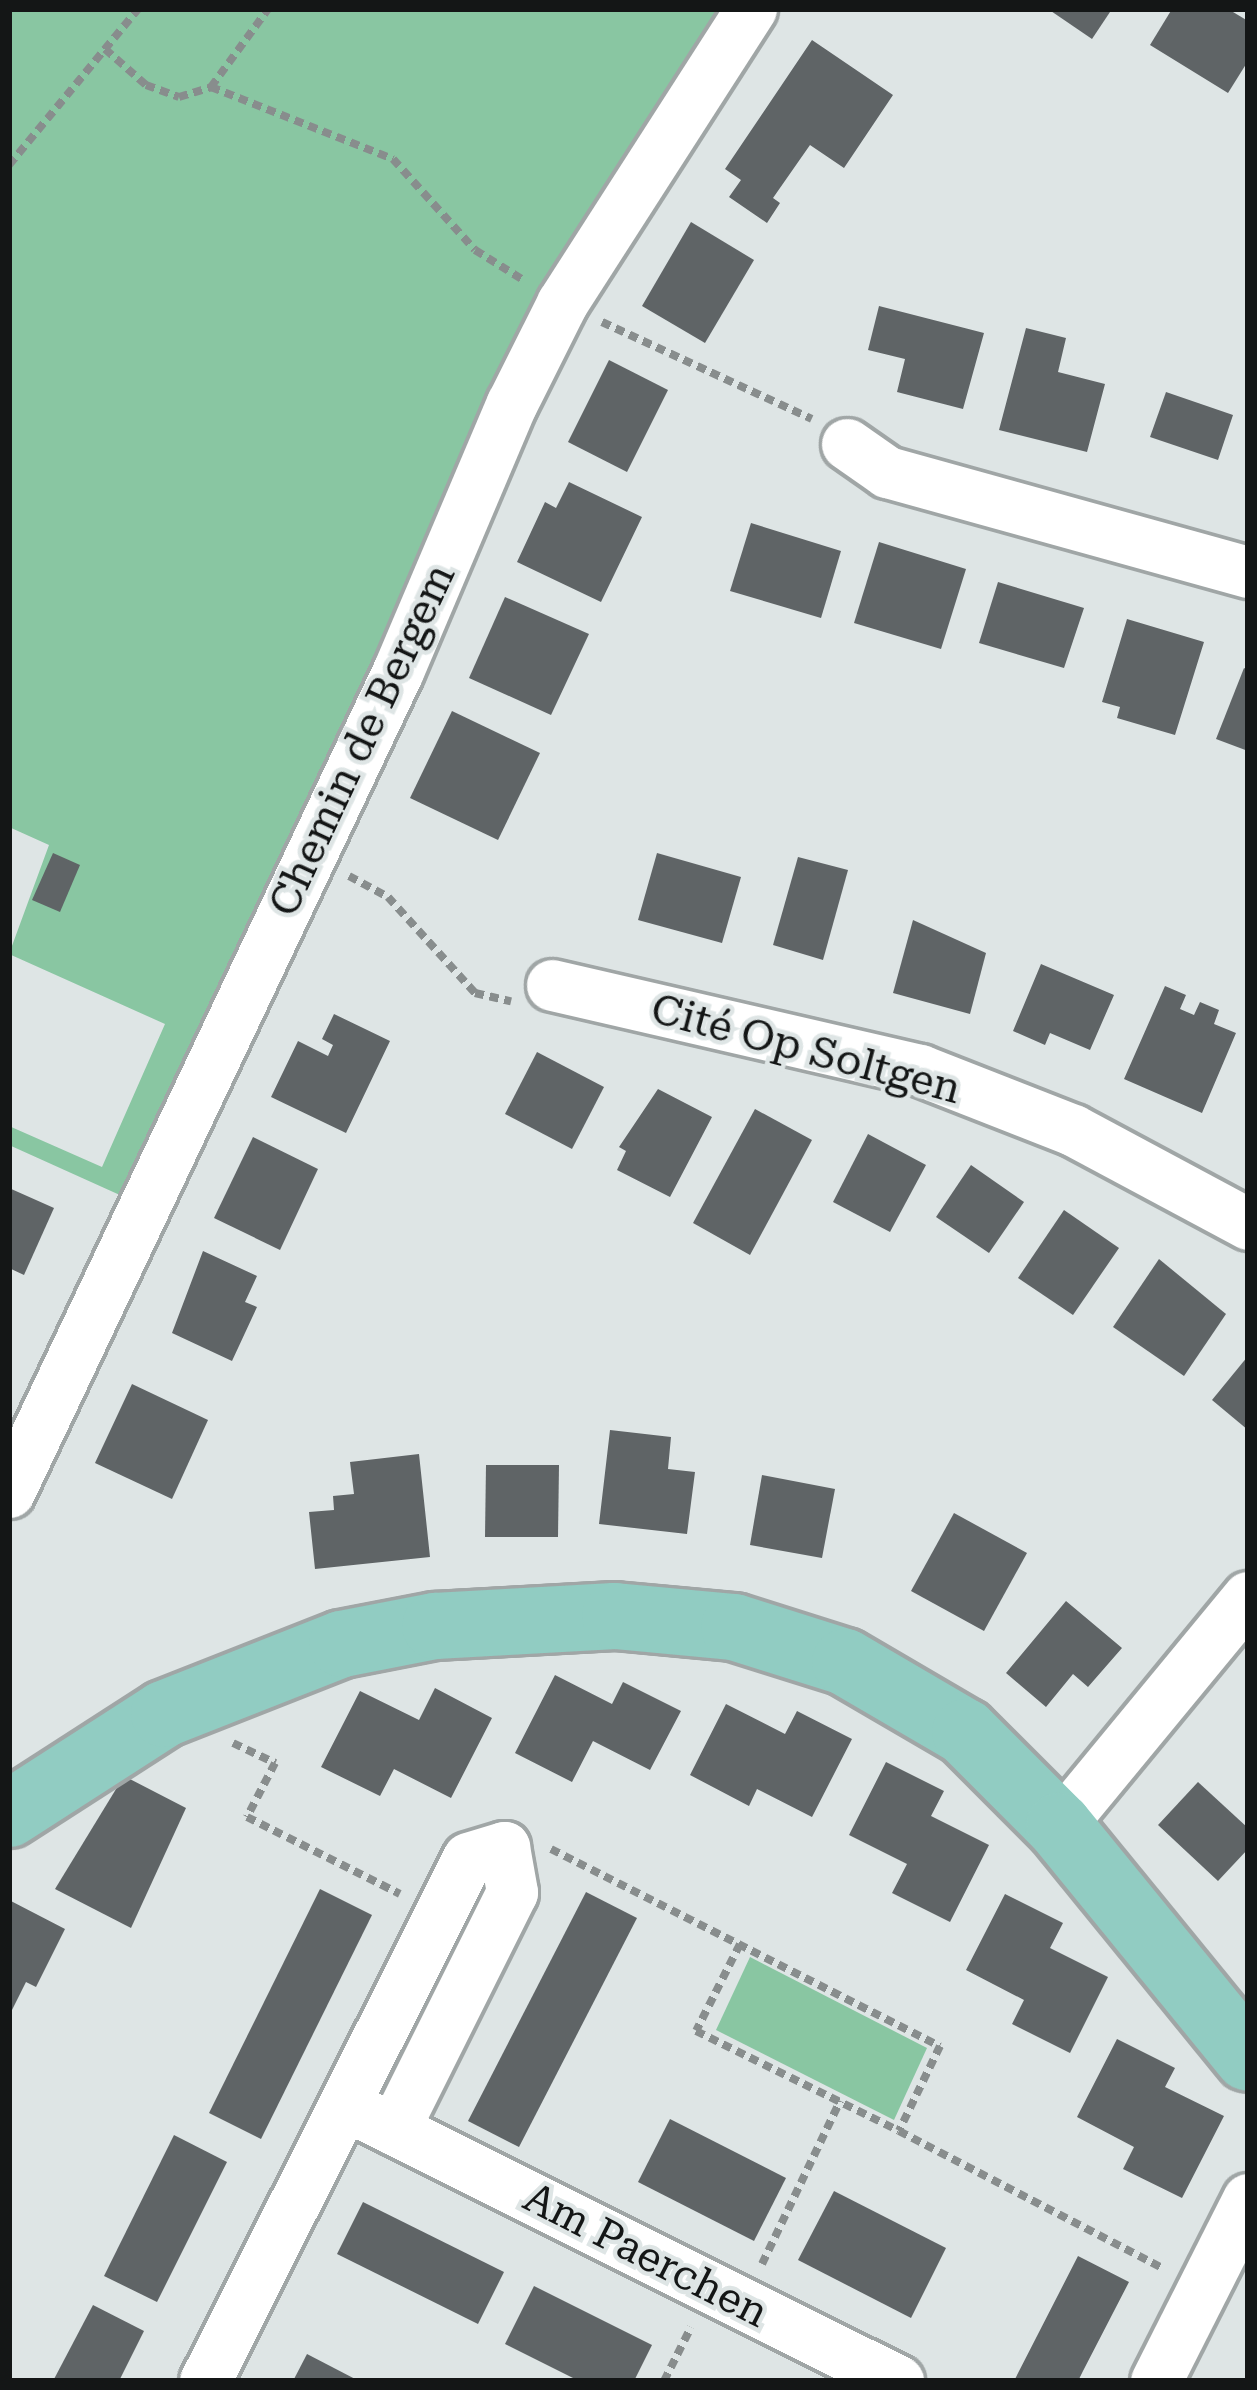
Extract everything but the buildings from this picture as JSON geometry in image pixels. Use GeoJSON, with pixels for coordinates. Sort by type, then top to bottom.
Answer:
{"type":"FeatureCollection","features":[{"type":"Feature","properties":{"kind":"main road"},"geometry":{"type":"LineString","coordinates":[[9,1814],[164,1714],[279,1663],[435,1626],[615,1616],[734,1627],[845,1662],[965,1732],[1059,1826],[1248,2058]]}},
{"type":"Feature","properties":{"kind":"street","name":"Chemin de Bergem"},"geometry":{"type":"LineString","coordinates":[[9,1492],[310,856],[562,304],[752,9]]}},
{"type":"Feature","properties":{"kind":"street"},"geometry":{"type":"LineString","coordinates":[[847,444],[887,472],[1248,572]]}},
{"type":"Feature","properties":{"kind":"street","name":"Cité Op Soltgen"},"geometry":{"type":"LineString","coordinates":[[552,985],[920,1070],[1073,1130],[1248,1224]]}},
{"type":"Feature","properties":{"kind":"street"},"geometry":{"type":"LineString","coordinates":[[1059,1826],[1248,1598]]}},
{"type":"Feature","properties":{"kind":"street"},"geometry":{"type":"LineString","coordinates":[[205,2381],[468,1858],[504,1847],[513,1869],[512,1892],[394,2129]]}},
{"type":"Feature","properties":{"kind":"street","name":"Am Paerchen"},"geometry":{"type":"LineString","coordinates":[[343,2104],[898,2381]]}},
{"type":"Feature","properties":{"kind":"street"},"geometry":{"type":"LineString","coordinates":[[1156,2381],[1248,2199]]}},
{"type":"Feature","properties":{"kind":"path"},"geometry":{"type":"LineString","coordinates":[[9,165],[138,9]]}},
{"type":"Feature","properties":{"kind":"path"},"geometry":{"type":"LineString","coordinates":[[106,49],[146,85],[178,98],[212,86],[268,9]]}},
{"type":"Feature","properties":{"kind":"path"},"geometry":{"type":"LineString","coordinates":[[212,86],[393,159],[475,250],[562,304],[812,419],[847,444]]}},
{"type":"Feature","properties":{"kind":"path"},"geometry":{"type":"LineString","coordinates":[[310,856],[388,897],[475,993],[502,1004],[552,985]]}},
{"type":"Feature","properties":{"kind":"path"},"geometry":{"type":"LineString","coordinates":[[211,1735],[275,1763],[248,1816],[439,1914]]}},
{"type":"Feature","properties":{"kind":"path"},"geometry":{"type":"LineString","coordinates":[[513,1869],[555,1847],[940,2046],[899,2131]]}},
{"type":"Feature","properties":{"kind":"path"},"geometry":{"type":"LineString","coordinates":[[740,1944],[696,2031],[1202,2290]]}},
{"type":"Feature","properties":{"kind":"path"},"geometry":{"type":"LineString","coordinates":[[664,2381],[727,2295],[840,2101]]}},
{"type":"Feature","properties":{"kind":"green space"},"geometry":{"type":"Polygon","coordinates":[[[9,9],[751,9],[643,171],[142,1205],[9,1145],[9,1126],[102,1167],[165,1024],[9,954],[49,845],[9,827],[9,9]]]}},
{"type":"Feature","properties":{"kind":"green space"},"geometry":{"type":"Polygon","coordinates":[[[750,1957],[927,2048],[894,2120],[716,2030],[750,1957]]]}}]}
